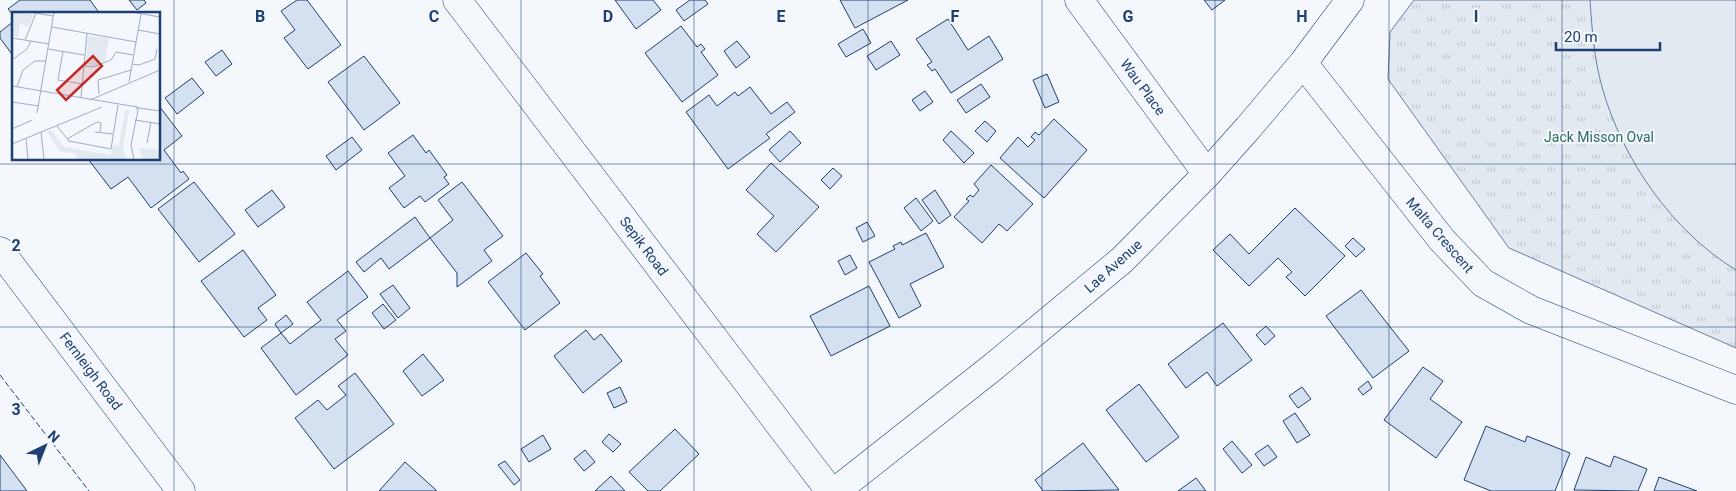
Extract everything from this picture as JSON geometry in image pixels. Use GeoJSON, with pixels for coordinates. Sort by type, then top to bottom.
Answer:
{"type":"FeatureCollection","features":[{"type":"Feature","properties":{"kind":"street","name":"Sepik Road"},"geometry":{"type":"LineString","coordinates":[[457,0],[830,491]]}},
{"type":"Feature","properties":{"kind":"street","name":"Wau Place"},"geometry":{"type":"LineString","coordinates":[[1079,0],[1207,174]]}},
{"type":"Feature","properties":{"kind":"street","name":"Lae Avenue"},"geometry":{"type":"LineString","coordinates":[[836,491],[993,367],[1122,260],[1207,174],[1303,64],[1350,0]]}},
{"type":"Feature","properties":{"kind":"street","name":"Malta Crescent"},"geometry":{"type":"LineString","coordinates":[[1303,64],[1442,240],[1483,283],[1532,310],[1736,390]]}},
{"type":"Feature","properties":{"kind":"street","name":"Fernleigh Road"},"geometry":{"type":"LineString","coordinates":[[0,251],[181,491]]}},
{"type":"Feature","properties":{"kind":"green space","name":"Jack Misson Oval"},"geometry":{"type":"Polygon","coordinates":[[[1414,0],[1736,0],[1736,348],[1509,248],[1388,79],[1390,32],[1414,0]]]}},
{"type":"Feature","properties":{"kind":"green space"},"geometry":{"type":"Polygon","coordinates":[[[1590,0],[1736,0],[1736,270],[1691,235],[1652,191],[1636,166],[1622,140],[1602,87],[1595,54],[1590,0]]]}},
{"type":"Feature","properties":{"kind":"building"},"geometry":{"type":"Polygon","coordinates":[[[20,0],[90,0],[99,12],[12,12],[12,14],[8,9],[20,0]]]}},
{"type":"Feature","properties":{"kind":"building"},"geometry":{"type":"Polygon","coordinates":[[[129,0],[144,0],[146,3],[137,10],[129,0]]]}},
{"type":"Feature","properties":{"kind":"building"},"geometry":{"type":"Polygon","coordinates":[[[297,0],[307,0],[341,45],[308,69],[284,38],[295,30],[281,11],[297,0]]]}},
{"type":"Feature","properties":{"kind":"building"},"geometry":{"type":"Polygon","coordinates":[[[615,0],[653,0],[661,10],[636,29],[615,0]]]}},
{"type":"Feature","properties":{"kind":"building"},"geometry":{"type":"Polygon","coordinates":[[[690,0],[705,0],[708,4],[684,21],[676,10],[690,0]]]}},
{"type":"Feature","properties":{"kind":"building"},"geometry":{"type":"Polygon","coordinates":[[[840,0],[908,0],[855,28],[840,0]]]}},
{"type":"Feature","properties":{"kind":"building"},"geometry":{"type":"Polygon","coordinates":[[[1204,0],[1225,0],[1212,10],[1204,0]]]}},
{"type":"Feature","properties":{"kind":"building"},"geometry":{"type":"Polygon","coordinates":[[[948,19],[968,50],[989,36],[1003,59],[951,93],[935,69],[932,71],[927,65],[932,62],[916,39],[948,19]]]}},
{"type":"Feature","properties":{"kind":"building"},"geometry":{"type":"Polygon","coordinates":[[[12,23],[12,54],[0,38],[0,32],[12,23]]]}},
{"type":"Feature","properties":{"kind":"building"},"geometry":{"type":"Polygon","coordinates":[[[681,26],[697,47],[701,44],[705,49],[701,52],[718,75],[682,102],[645,53],[681,26]]]}},
{"type":"Feature","properties":{"kind":"building"},"geometry":{"type":"Polygon","coordinates":[[[863,29],[871,43],[846,57],[838,44],[863,29]]]}},
{"type":"Feature","properties":{"kind":"building"},"geometry":{"type":"Polygon","coordinates":[[[737,41],[750,57],[736,68],[724,51],[737,41]]]}},
{"type":"Feature","properties":{"kind":"building"},"geometry":{"type":"Polygon","coordinates":[[[891,41],[900,55],[876,70],[867,56],[891,41]]]}},
{"type":"Feature","properties":{"kind":"building"},"geometry":{"type":"Polygon","coordinates":[[[222,50],[232,64],[216,76],[205,62],[222,50]]]}},
{"type":"Feature","properties":{"kind":"building"},"geometry":{"type":"Polygon","coordinates":[[[364,56],[400,103],[364,130],[328,82],[364,56]]]}},
{"type":"Feature","properties":{"kind":"building"},"geometry":{"type":"Polygon","coordinates":[[[1047,74],[1059,102],[1045,108],[1033,80],[1047,74]]]}},
{"type":"Feature","properties":{"kind":"building"},"geometry":{"type":"Polygon","coordinates":[[[192,78],[204,93],[177,114],[165,98],[192,78]]]}},
{"type":"Feature","properties":{"kind":"building"},"geometry":{"type":"Polygon","coordinates":[[[981,84],[990,97],[966,113],[957,100],[981,84]]]}},
{"type":"Feature","properties":{"kind":"building"},"geometry":{"type":"Polygon","coordinates":[[[750,87],[771,114],[787,102],[795,112],[766,134],[770,138],[728,169],[686,112],[709,95],[717,106],[735,92],[738,96],[750,87]]]}},
{"type":"Feature","properties":{"kind":"building"},"geometry":{"type":"Polygon","coordinates":[[[925,91],[933,102],[920,111],[912,100],[925,91]]]}},
{"type":"Feature","properties":{"kind":"building"},"geometry":{"type":"Polygon","coordinates":[[[160,107],[182,136],[164,150],[181,173],[183,171],[189,179],[151,208],[128,177],[111,189],[89,160],[160,160],[160,107]]]}},
{"type":"Feature","properties":{"kind":"building"},"geometry":{"type":"Polygon","coordinates":[[[1054,119],[1087,150],[1044,198],[1000,158],[1018,137],[1028,147],[1035,140],[1031,137],[1035,132],[1039,135],[1054,119]]]}},
{"type":"Feature","properties":{"kind":"building"},"geometry":{"type":"Polygon","coordinates":[[[985,121],[996,131],[987,142],[975,131],[985,121]]]}},
{"type":"Feature","properties":{"kind":"building"},"geometry":{"type":"Polygon","coordinates":[[[790,131],[801,143],[780,162],[769,150],[790,131]]]}},
{"type":"Feature","properties":{"kind":"building"},"geometry":{"type":"Polygon","coordinates":[[[951,131],[974,153],[964,163],[943,140],[951,131]]]}},
{"type":"Feature","properties":{"kind":"building"},"geometry":{"type":"Polygon","coordinates":[[[413,135],[426,153],[429,150],[447,175],[444,177],[449,184],[425,202],[420,196],[404,208],[389,188],[405,176],[388,153],[413,135]]]}},
{"type":"Feature","properties":{"kind":"building"},"geometry":{"type":"Polygon","coordinates":[[[352,137],[362,150],[336,170],[326,156],[352,137]]]}},
{"type":"Feature","properties":{"kind":"building"},"geometry":{"type":"Polygon","coordinates":[[[771,163],[819,207],[776,252],[757,234],[774,216],[746,190],[771,163]]]}},
{"type":"Feature","properties":{"kind":"building"},"geometry":{"type":"Polygon","coordinates":[[[991,165],[1033,204],[1007,231],[999,224],[982,243],[954,217],[969,201],[966,199],[970,195],[973,197],[979,190],[974,184],[991,165]]]}},
{"type":"Feature","properties":{"kind":"building"},"geometry":{"type":"Polygon","coordinates":[[[833,168],[842,176],[830,189],[821,180],[833,168]]]}},
{"type":"Feature","properties":{"kind":"building"},"geometry":{"type":"Polygon","coordinates":[[[194,182],[235,234],[199,262],[158,209],[194,182]]]}},
{"type":"Feature","properties":{"kind":"building"},"geometry":{"type":"Polygon","coordinates":[[[462,182],[503,236],[484,250],[492,261],[457,287],[457,273],[430,238],[453,220],[438,200],[462,182]]]}},
{"type":"Feature","properties":{"kind":"building"},"geometry":{"type":"Polygon","coordinates":[[[272,190],[285,207],[258,227],[245,210],[272,190]]]}},
{"type":"Feature","properties":{"kind":"building"},"geometry":{"type":"Polygon","coordinates":[[[935,190],[951,215],[939,224],[922,200],[935,190]]]}},
{"type":"Feature","properties":{"kind":"building"},"geometry":{"type":"Polygon","coordinates":[[[916,198],[933,221],[921,231],[904,208],[916,198]]]}},
{"type":"Feature","properties":{"kind":"building"},"geometry":{"type":"Polygon","coordinates":[[[1295,208],[1345,256],[1305,296],[1286,277],[1292,272],[1278,258],[1249,286],[1213,250],[1230,234],[1249,254],[1295,208]]]}},
{"type":"Feature","properties":{"kind":"building"},"geometry":{"type":"Polygon","coordinates":[[[415,217],[430,238],[389,269],[381,258],[364,272],[356,262],[415,217]]]}},
{"type":"Feature","properties":{"kind":"building"},"geometry":{"type":"Polygon","coordinates":[[[867,222],[875,236],[863,242],[856,228],[867,222]]]}},
{"type":"Feature","properties":{"kind":"building"},"geometry":{"type":"Polygon","coordinates":[[[926,233],[944,267],[910,284],[921,306],[899,318],[869,262],[895,249],[893,246],[901,242],[902,245],[926,233]]]}},
{"type":"Feature","properties":{"kind":"building"},"geometry":{"type":"Polygon","coordinates":[[[1353,238],[1365,249],[1356,257],[1345,246],[1353,238]]]}},
{"type":"Feature","properties":{"kind":"building"},"geometry":{"type":"Polygon","coordinates":[[[243,250],[276,295],[258,308],[267,320],[244,337],[201,281],[243,250]]]}},
{"type":"Feature","properties":{"kind":"building"},"geometry":{"type":"Polygon","coordinates":[[[526,253],[543,274],[540,276],[560,303],[525,330],[488,282],[526,253]]]}},
{"type":"Feature","properties":{"kind":"building"},"geometry":{"type":"Polygon","coordinates":[[[850,255],[857,268],[845,275],[838,261],[850,255]]]}},
{"type":"Feature","properties":{"kind":"building"},"geometry":{"type":"Polygon","coordinates":[[[348,271],[368,297],[337,320],[346,331],[335,339],[348,355],[296,395],[261,348],[281,333],[290,344],[321,320],[307,302],[348,271]]]}},
{"type":"Feature","properties":{"kind":"building"},"geometry":{"type":"Polygon","coordinates":[[[393,285],[410,308],[398,318],[380,294],[393,285]]]}},
{"type":"Feature","properties":{"kind":"building"},"geometry":{"type":"Polygon","coordinates":[[[869,286],[890,326],[831,356],[810,316],[869,286]]]}},
{"type":"Feature","properties":{"kind":"building"},"geometry":{"type":"Polygon","coordinates":[[[1361,290],[1409,351],[1373,378],[1326,316],[1361,290]]]}},
{"type":"Feature","properties":{"kind":"building"},"geometry":{"type":"Polygon","coordinates":[[[383,304],[396,320],[384,329],[372,313],[383,304]]]}},
{"type":"Feature","properties":{"kind":"building"},"geometry":{"type":"Polygon","coordinates":[[[286,315],[293,324],[281,333],[275,324],[286,315]]]}},
{"type":"Feature","properties":{"kind":"building"},"geometry":{"type":"Polygon","coordinates":[[[1223,323],[1252,360],[1217,386],[1207,372],[1186,388],[1168,364],[1223,323]]]}},
{"type":"Feature","properties":{"kind":"building"},"geometry":{"type":"Polygon","coordinates":[[[1266,326],[1275,336],[1265,345],[1256,335],[1266,326]]]}},
{"type":"Feature","properties":{"kind":"building"},"geometry":{"type":"Polygon","coordinates":[[[586,330],[594,340],[601,334],[622,361],[583,393],[554,356],[586,330]]]}},
{"type":"Feature","properties":{"kind":"building"},"geometry":{"type":"Polygon","coordinates":[[[423,354],[444,380],[422,396],[403,371],[423,354]]]}},
{"type":"Feature","properties":{"kind":"building"},"geometry":{"type":"Polygon","coordinates":[[[1423,367],[1443,381],[1430,399],[1462,422],[1436,458],[1384,420],[1423,367]]]}},
{"type":"Feature","properties":{"kind":"building"},"geometry":{"type":"Polygon","coordinates":[[[355,373],[394,424],[334,469],[295,418],[318,400],[327,410],[346,395],[338,386],[355,373]]]}},
{"type":"Feature","properties":{"kind":"building"},"geometry":{"type":"Polygon","coordinates":[[[1368,381],[1372,388],[1363,395],[1358,389],[1368,381]]]}},
{"type":"Feature","properties":{"kind":"building"},"geometry":{"type":"Polygon","coordinates":[[[1139,384],[1179,437],[1146,462],[1106,410],[1139,384]]]}},
{"type":"Feature","properties":{"kind":"building"},"geometry":{"type":"Polygon","coordinates":[[[620,387],[627,402],[614,408],[607,393],[620,387]]]}},
{"type":"Feature","properties":{"kind":"building"},"geometry":{"type":"Polygon","coordinates":[[[1302,387],[1311,399],[1298,408],[1289,396],[1302,387]]]}},
{"type":"Feature","properties":{"kind":"building"},"geometry":{"type":"Polygon","coordinates":[[[1295,413],[1310,435],[1297,443],[1283,421],[1295,413]]]}},
{"type":"Feature","properties":{"kind":"building"},"geometry":{"type":"Polygon","coordinates":[[[1486,426],[1525,442],[1527,436],[1570,453],[1555,491],[1491,491],[1464,480],[1486,426]]]}},
{"type":"Feature","properties":{"kind":"building"},"geometry":{"type":"Polygon","coordinates":[[[675,429],[699,454],[660,491],[648,491],[629,472],[675,429]]]}},
{"type":"Feature","properties":{"kind":"building"},"geometry":{"type":"Polygon","coordinates":[[[609,434],[621,444],[613,452],[602,442],[609,434]]]}},
{"type":"Feature","properties":{"kind":"building"},"geometry":{"type":"Polygon","coordinates":[[[543,435],[551,449],[529,462],[521,449],[543,435]]]}},
{"type":"Feature","properties":{"kind":"building"},"geometry":{"type":"Polygon","coordinates":[[[1232,441],[1252,465],[1242,473],[1223,449],[1232,441]]]}},
{"type":"Feature","properties":{"kind":"building"},"geometry":{"type":"Polygon","coordinates":[[[1083,443],[1119,490],[1043,491],[1035,480],[1083,443]]]}},
{"type":"Feature","properties":{"kind":"building"},"geometry":{"type":"Polygon","coordinates":[[[1268,445],[1277,457],[1264,466],[1255,454],[1268,445]]]}},
{"type":"Feature","properties":{"kind":"building"},"geometry":{"type":"Polygon","coordinates":[[[585,450],[595,462],[584,471],[574,459],[585,450]]]}},
{"type":"Feature","properties":{"kind":"building"},"geometry":{"type":"Polygon","coordinates":[[[0,455],[27,491],[0,491],[0,455]]]}},
{"type":"Feature","properties":{"kind":"building"},"geometry":{"type":"Polygon","coordinates":[[[1614,456],[1647,469],[1638,491],[1574,490],[1586,457],[1610,467],[1614,456]]]}},
{"type":"Feature","properties":{"kind":"building"},"geometry":{"type":"Polygon","coordinates":[[[505,461],[520,480],[514,485],[498,465],[505,461]]]}},
{"type":"Feature","properties":{"kind":"building"},"geometry":{"type":"Polygon","coordinates":[[[405,462],[436,490],[436,491],[379,491],[405,462]]]}},
{"type":"Feature","properties":{"kind":"building"},"geometry":{"type":"Polygon","coordinates":[[[611,476],[625,491],[595,491],[611,476]]]}},
{"type":"Feature","properties":{"kind":"building"},"geometry":{"type":"Polygon","coordinates":[[[1659,477],[1697,491],[1654,491],[1659,477]]]}},
{"type":"Feature","properties":{"kind":"building"},"geometry":{"type":"Polygon","coordinates":[[[1196,478],[1206,491],[1178,491],[1196,478]]]}},
{"type":"Feature","properties":{"kind":"fence"},"geometry":{"type":"LineString","coordinates":[[0,375],[89,491]]}}]}
